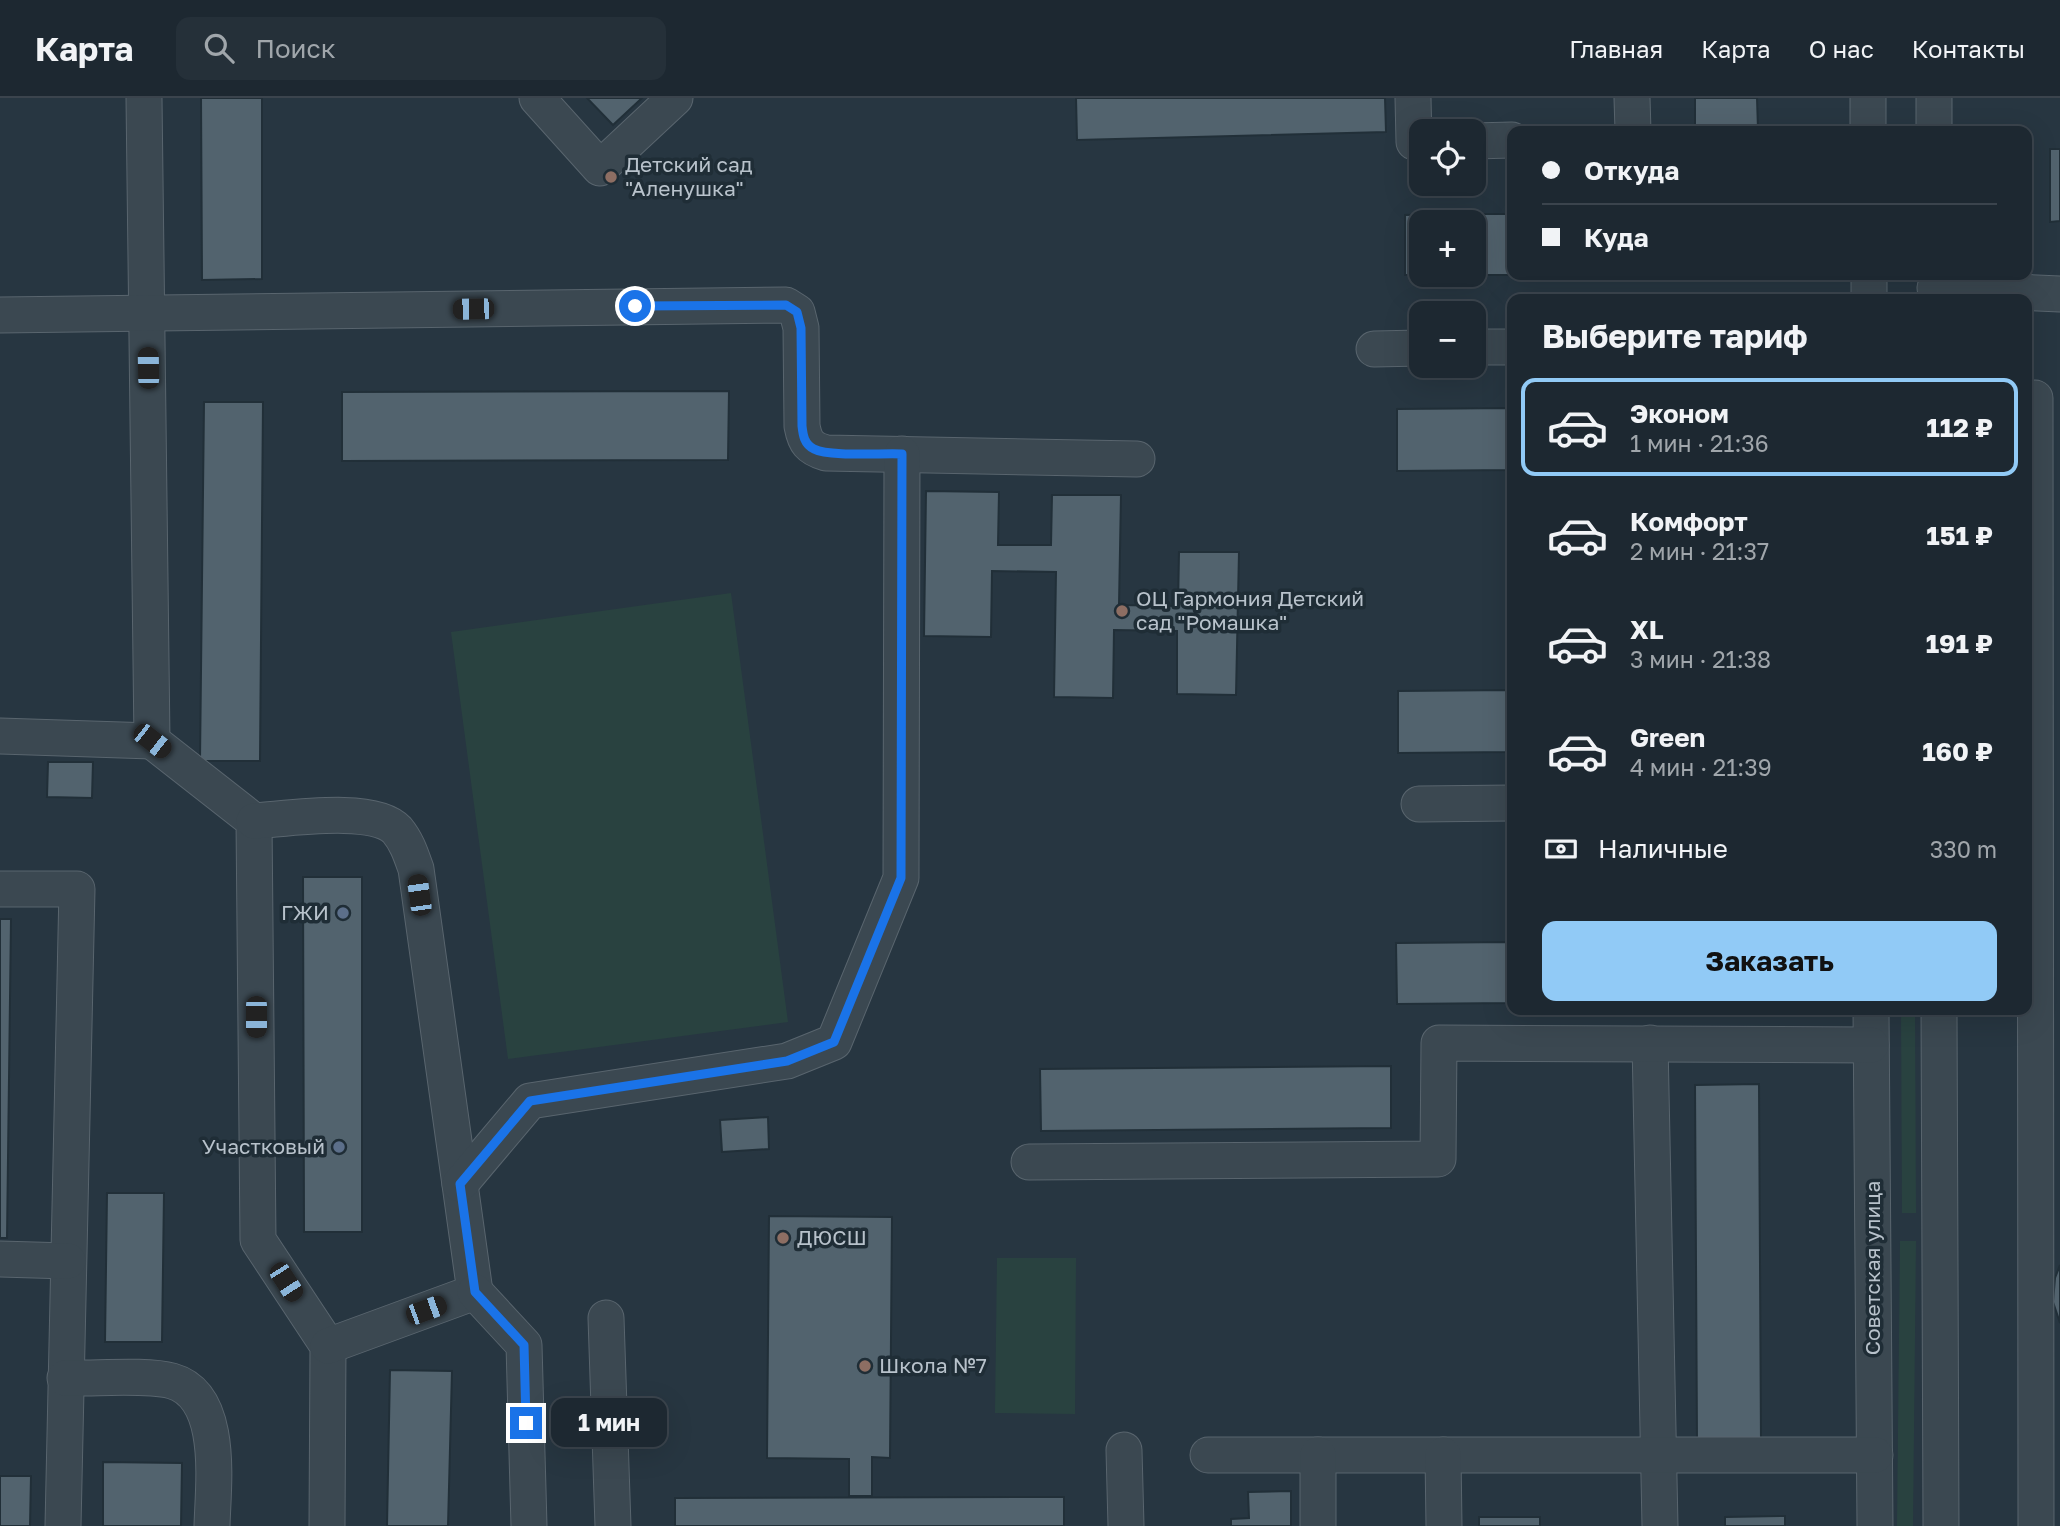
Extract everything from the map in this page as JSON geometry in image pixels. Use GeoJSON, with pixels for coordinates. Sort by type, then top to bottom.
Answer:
{"type":"FeatureCollection","features":[{"type":"Feature","properties":{"kind":"street"},"geometry":{"type":"LineString","coordinates":[[144,98],[152,741]]}},
{"type":"Feature","properties":{"kind":"street"},"geometry":{"type":"LineString","coordinates":[[537,98],[600,167],[675,98]]}},
{"type":"Feature","properties":{"kind":"street"},"geometry":{"type":"LineString","coordinates":[[1413,98],[1413,119]]}},
{"type":"Feature","properties":{"kind":"street"},"geometry":{"type":"LineString","coordinates":[[1632,98],[1633,126]]}},
{"type":"Feature","properties":{"kind":"street"},"geometry":{"type":"LineString","coordinates":[[1868,98],[1868,126]]}},
{"type":"Feature","properties":{"kind":"street"},"geometry":{"type":"LineString","coordinates":[[1934,98],[1934,126]]}},
{"type":"Feature","properties":{"kind":"street"},"geometry":{"type":"LineString","coordinates":[[1486,141],[1507,140]]}},
{"type":"Feature","properties":{"kind":"street"},"geometry":{"type":"LineString","coordinates":[[1935,287],[2060,294]]}},
{"type":"Feature","properties":{"kind":"street"},"geometry":{"type":"LineString","coordinates":[[0,315],[786,305],[797,312],[801,328],[802,426],[804,440],[813,449],[826,453],[1137,459]]}},
{"type":"Feature","properties":{"kind":"street"},"geometry":{"type":"LineString","coordinates":[[1486,347],[1507,347]]}},
{"type":"Feature","properties":{"kind":"street"},"geometry":{"type":"LineString","coordinates":[[1374,349],[1409,348]]}},
{"type":"Feature","properties":{"kind":"street"},"geometry":{"type":"LineString","coordinates":[[2035,398],[2036,1526]]}},
{"type":"Feature","properties":{"kind":"street"},"geometry":{"type":"LineString","coordinates":[[460,1184],[530,1101],[787,1061],[834,1042],[901,878],[902,454]]}},
{"type":"Feature","properties":{"kind":"street"},"geometry":{"type":"LineString","coordinates":[[0,736],[152,741],[254,821],[360,815],[379,819],[396,829],[410,849],[416,869],[475,1292],[524,1345],[529,1526]]}},
{"type":"Feature","properties":{"kind":"street"},"geometry":{"type":"LineString","coordinates":[[1419,804],[1507,803]]}},
{"type":"Feature","properties":{"kind":"street"},"geometry":{"type":"LineString","coordinates":[[254,821],[258,1240],[328,1346],[327,1526]]}},
{"type":"Feature","properties":{"kind":"street"},"geometry":{"type":"LineString","coordinates":[[0,889],[77,889],[62,1526]]}},
{"type":"Feature","properties":{"kind":"street","name":"Советская улица"},"geometry":{"type":"LineString","coordinates":[[1871,1015],[1875,1526]]}},
{"type":"Feature","properties":{"kind":"street"},"geometry":{"type":"LineString","coordinates":[[1939,1015],[1941,1526]]}},
{"type":"Feature","properties":{"kind":"street"},"geometry":{"type":"LineString","coordinates":[[1029,1161],[1438,1159],[1439,1043],[1871,1045]]}},
{"type":"Feature","properties":{"kind":"street"},"geometry":{"type":"LineString","coordinates":[[1650,1043],[1660,1526]]}},
{"type":"Feature","properties":{"kind":"street"},"geometry":{"type":"LineString","coordinates":[[0,1259],[68,1261]]}},
{"type":"Feature","properties":{"kind":"street"},"geometry":{"type":"LineString","coordinates":[[328,1346],[475,1292]]}},
{"type":"Feature","properties":{"kind":"street"},"geometry":{"type":"LineString","coordinates":[[606,1318],[613,1526]]}},
{"type":"Feature","properties":{"kind":"street"},"geometry":{"type":"LineString","coordinates":[[65,1378],[162,1379],[185,1387],[192,1394],[206,1417],[211,1436],[212,1526]]}},
{"type":"Feature","properties":{"kind":"street"},"geometry":{"type":"LineString","coordinates":[[1124,1450],[1126,1526]]}},
{"type":"Feature","properties":{"kind":"street"},"geometry":{"type":"LineString","coordinates":[[1208,1455],[1875,1455]]}},
{"type":"Feature","properties":{"kind":"street"},"geometry":{"type":"LineString","coordinates":[[1318,1455],[1318,1526]]}},
{"type":"Feature","properties":{"kind":"street"},"geometry":{"type":"LineString","coordinates":[[1443,1455],[1444,1526]]}},
{"type":"Feature","properties":{"kind":"green space"},"geometry":{"type":"Polygon","coordinates":[[[731,593],[788,1022],[508,1059],[451,632],[731,593]]]}},
{"type":"Feature","properties":{"kind":"green space"},"geometry":{"type":"Polygon","coordinates":[[[1901,1015],[1915,1015],[1916,1213],[1902,1213],[1901,1015]]]}},
{"type":"Feature","properties":{"kind":"green space"},"geometry":{"type":"Polygon","coordinates":[[[1900,1241],[1916,1241],[1913,1526],[1897,1526],[1900,1241]]]}},
{"type":"Feature","properties":{"kind":"green space"},"geometry":{"type":"Polygon","coordinates":[[[997,1258],[1076,1258],[1075,1414],[995,1413],[997,1258]]]}},
{"type":"Feature","properties":{"kind":"building"},"geometry":{"type":"Polygon","coordinates":[[[201,98],[262,98],[262,279],[202,280],[201,98]]]}},
{"type":"Feature","properties":{"kind":"building"},"geometry":{"type":"Polygon","coordinates":[[[587,98],[642,98],[613,125],[587,98]]]}},
{"type":"Feature","properties":{"kind":"building"},"geometry":{"type":"Polygon","coordinates":[[[1076,98],[1385,98],[1386,132],[1077,140],[1076,98]]]}},
{"type":"Feature","properties":{"kind":"building"},"geometry":{"type":"Polygon","coordinates":[[[1695,98],[1757,98],[1758,126],[1695,126],[1695,98]]]}},
{"type":"Feature","properties":{"kind":"building"},"geometry":{"type":"Polygon","coordinates":[[[2050,149],[2060,149],[2060,221],[2050,222],[2050,149]]]}},
{"type":"Feature","properties":{"kind":"building"},"geometry":{"type":"Polygon","coordinates":[[[1486,214],[1507,214],[1507,275],[1486,275],[1486,214]]]}},
{"type":"Feature","properties":{"kind":"building"},"geometry":{"type":"Polygon","coordinates":[[[1405,215],[1409,215],[1409,275],[1405,275],[1405,215]]]}},
{"type":"Feature","properties":{"kind":"building"},"geometry":{"type":"Polygon","coordinates":[[[729,391],[728,460],[342,461],[342,392],[729,391]]]}},
{"type":"Feature","properties":{"kind":"building"},"geometry":{"type":"Polygon","coordinates":[[[204,402],[263,402],[260,761],[200,761],[204,402]]]}},
{"type":"Feature","properties":{"kind":"building"},"geometry":{"type":"Polygon","coordinates":[[[1507,408],[1507,470],[1397,471],[1397,409],[1507,408]]]}},
{"type":"Feature","properties":{"kind":"building"},"geometry":{"type":"Polygon","coordinates":[[[926,491],[999,492],[998,545],[1051,545],[1052,495],[1121,495],[1119,605],[1178,606],[1179,552],[1239,552],[1236,695],[1177,694],[1177,631],[1114,630],[1113,698],[1054,697],[1056,572],[992,571],[991,637],[924,636],[926,491]]]}},
{"type":"Feature","properties":{"kind":"building"},"geometry":{"type":"Polygon","coordinates":[[[1507,690],[1507,752],[1398,753],[1398,691],[1507,690]]]}},
{"type":"Feature","properties":{"kind":"building"},"geometry":{"type":"Polygon","coordinates":[[[48,762],[93,762],[92,798],[47,797],[48,762]]]}},
{"type":"Feature","properties":{"kind":"building"},"geometry":{"type":"Polygon","coordinates":[[[303,877],[362,877],[362,1232],[304,1232],[303,877]]]}},
{"type":"Feature","properties":{"kind":"building"},"geometry":{"type":"Polygon","coordinates":[[[0,919],[11,919],[7,1238],[0,1238],[0,919]]]}},
{"type":"Feature","properties":{"kind":"building"},"geometry":{"type":"Polygon","coordinates":[[[1507,942],[1507,1003],[1397,1004],[1396,943],[1507,942]]]}},
{"type":"Feature","properties":{"kind":"building"},"geometry":{"type":"Polygon","coordinates":[[[1391,1066],[1391,1128],[1041,1131],[1040,1069],[1391,1066]]]}},
{"type":"Feature","properties":{"kind":"building"},"geometry":{"type":"Polygon","coordinates":[[[1759,1084],[1761,1442],[1697,1442],[1695,1085],[1759,1084]]]}},
{"type":"Feature","properties":{"kind":"building"},"geometry":{"type":"Polygon","coordinates":[[[768,1117],[769,1149],[722,1152],[720,1120],[768,1117]]]}},
{"type":"Feature","properties":{"kind":"building"},"geometry":{"type":"Polygon","coordinates":[[[107,1193],[164,1193],[162,1342],[105,1342],[107,1193]]]}},
{"type":"Feature","properties":{"kind":"building"},"geometry":{"type":"Polygon","coordinates":[[[769,1216],[892,1217],[890,1458],[872,1457],[872,1496],[849,1496],[849,1459],[767,1458],[769,1216]]]}},
{"type":"Feature","properties":{"kind":"building"},"geometry":{"type":"Polygon","coordinates":[[[2060,1265],[2060,1323],[2053,1302],[2055,1278],[2060,1265]]]}},
{"type":"Feature","properties":{"kind":"building"},"geometry":{"type":"Polygon","coordinates":[[[390,1370],[452,1371],[448,1526],[387,1526],[390,1370]]]}},
{"type":"Feature","properties":{"kind":"building"},"geometry":{"type":"Polygon","coordinates":[[[103,1462],[182,1463],[181,1526],[103,1526],[103,1462]]]}},
{"type":"Feature","properties":{"kind":"building"},"geometry":{"type":"Polygon","coordinates":[[[0,1476],[31,1476],[30,1526],[0,1526],[0,1476]]]}},
{"type":"Feature","properties":{"kind":"building"},"geometry":{"type":"Polygon","coordinates":[[[1291,1491],[1291,1526],[1231,1526],[1231,1519],[1249,1518],[1248,1492],[1291,1491]]]}},
{"type":"Feature","properties":{"kind":"building"},"geometry":{"type":"Polygon","coordinates":[[[1064,1497],[1064,1526],[675,1526],[675,1498],[1064,1497]]]}},
{"type":"Feature","properties":{"kind":"building"},"geometry":{"type":"Polygon","coordinates":[[[1785,1516],[1785,1526],[1725,1526],[1725,1517],[1785,1516]]]}},
{"type":"Feature","properties":{"kind":"building"},"geometry":{"type":"Polygon","coordinates":[[[1479,1517],[1540,1517],[1540,1526],[1479,1526],[1479,1517]]]}},
{"type":"Feature","properties":{"kind":"place","name":"Детский сад \"Аленушка\""},"geometry":{"type":"Point","coordinates":[611,177]}},
{"type":"Feature","properties":{"kind":"place","name":"ОЦ Гармония Детский сад \"Ромашка\""},"geometry":{"type":"Point","coordinates":[1122,611]}},
{"type":"Feature","properties":{"kind":"place","name":"ГЖИ"},"geometry":{"type":"Point","coordinates":[343,913]}},
{"type":"Feature","properties":{"kind":"place","name":"Участковый"},"geometry":{"type":"Point","coordinates":[339,1147]}},
{"type":"Feature","properties":{"kind":"place","name":"ДЮСШ"},"geometry":{"type":"Point","coordinates":[783,1238]}},
{"type":"Feature","properties":{"kind":"place","name":"Школа №7"},"geometry":{"type":"Point","coordinates":[865,1366]}},
{"type":"Feature","properties":{"kind":"route"},"geometry":{"type":"LineString","coordinates":[[526,1423],[524,1345],[475,1292],[460,1184],[530,1101],[787,1061],[834,1042],[901,878],[902,454],[826,453],[813,449],[804,440],[801,328],[797,312],[786,305],[635,306]]}}]}
